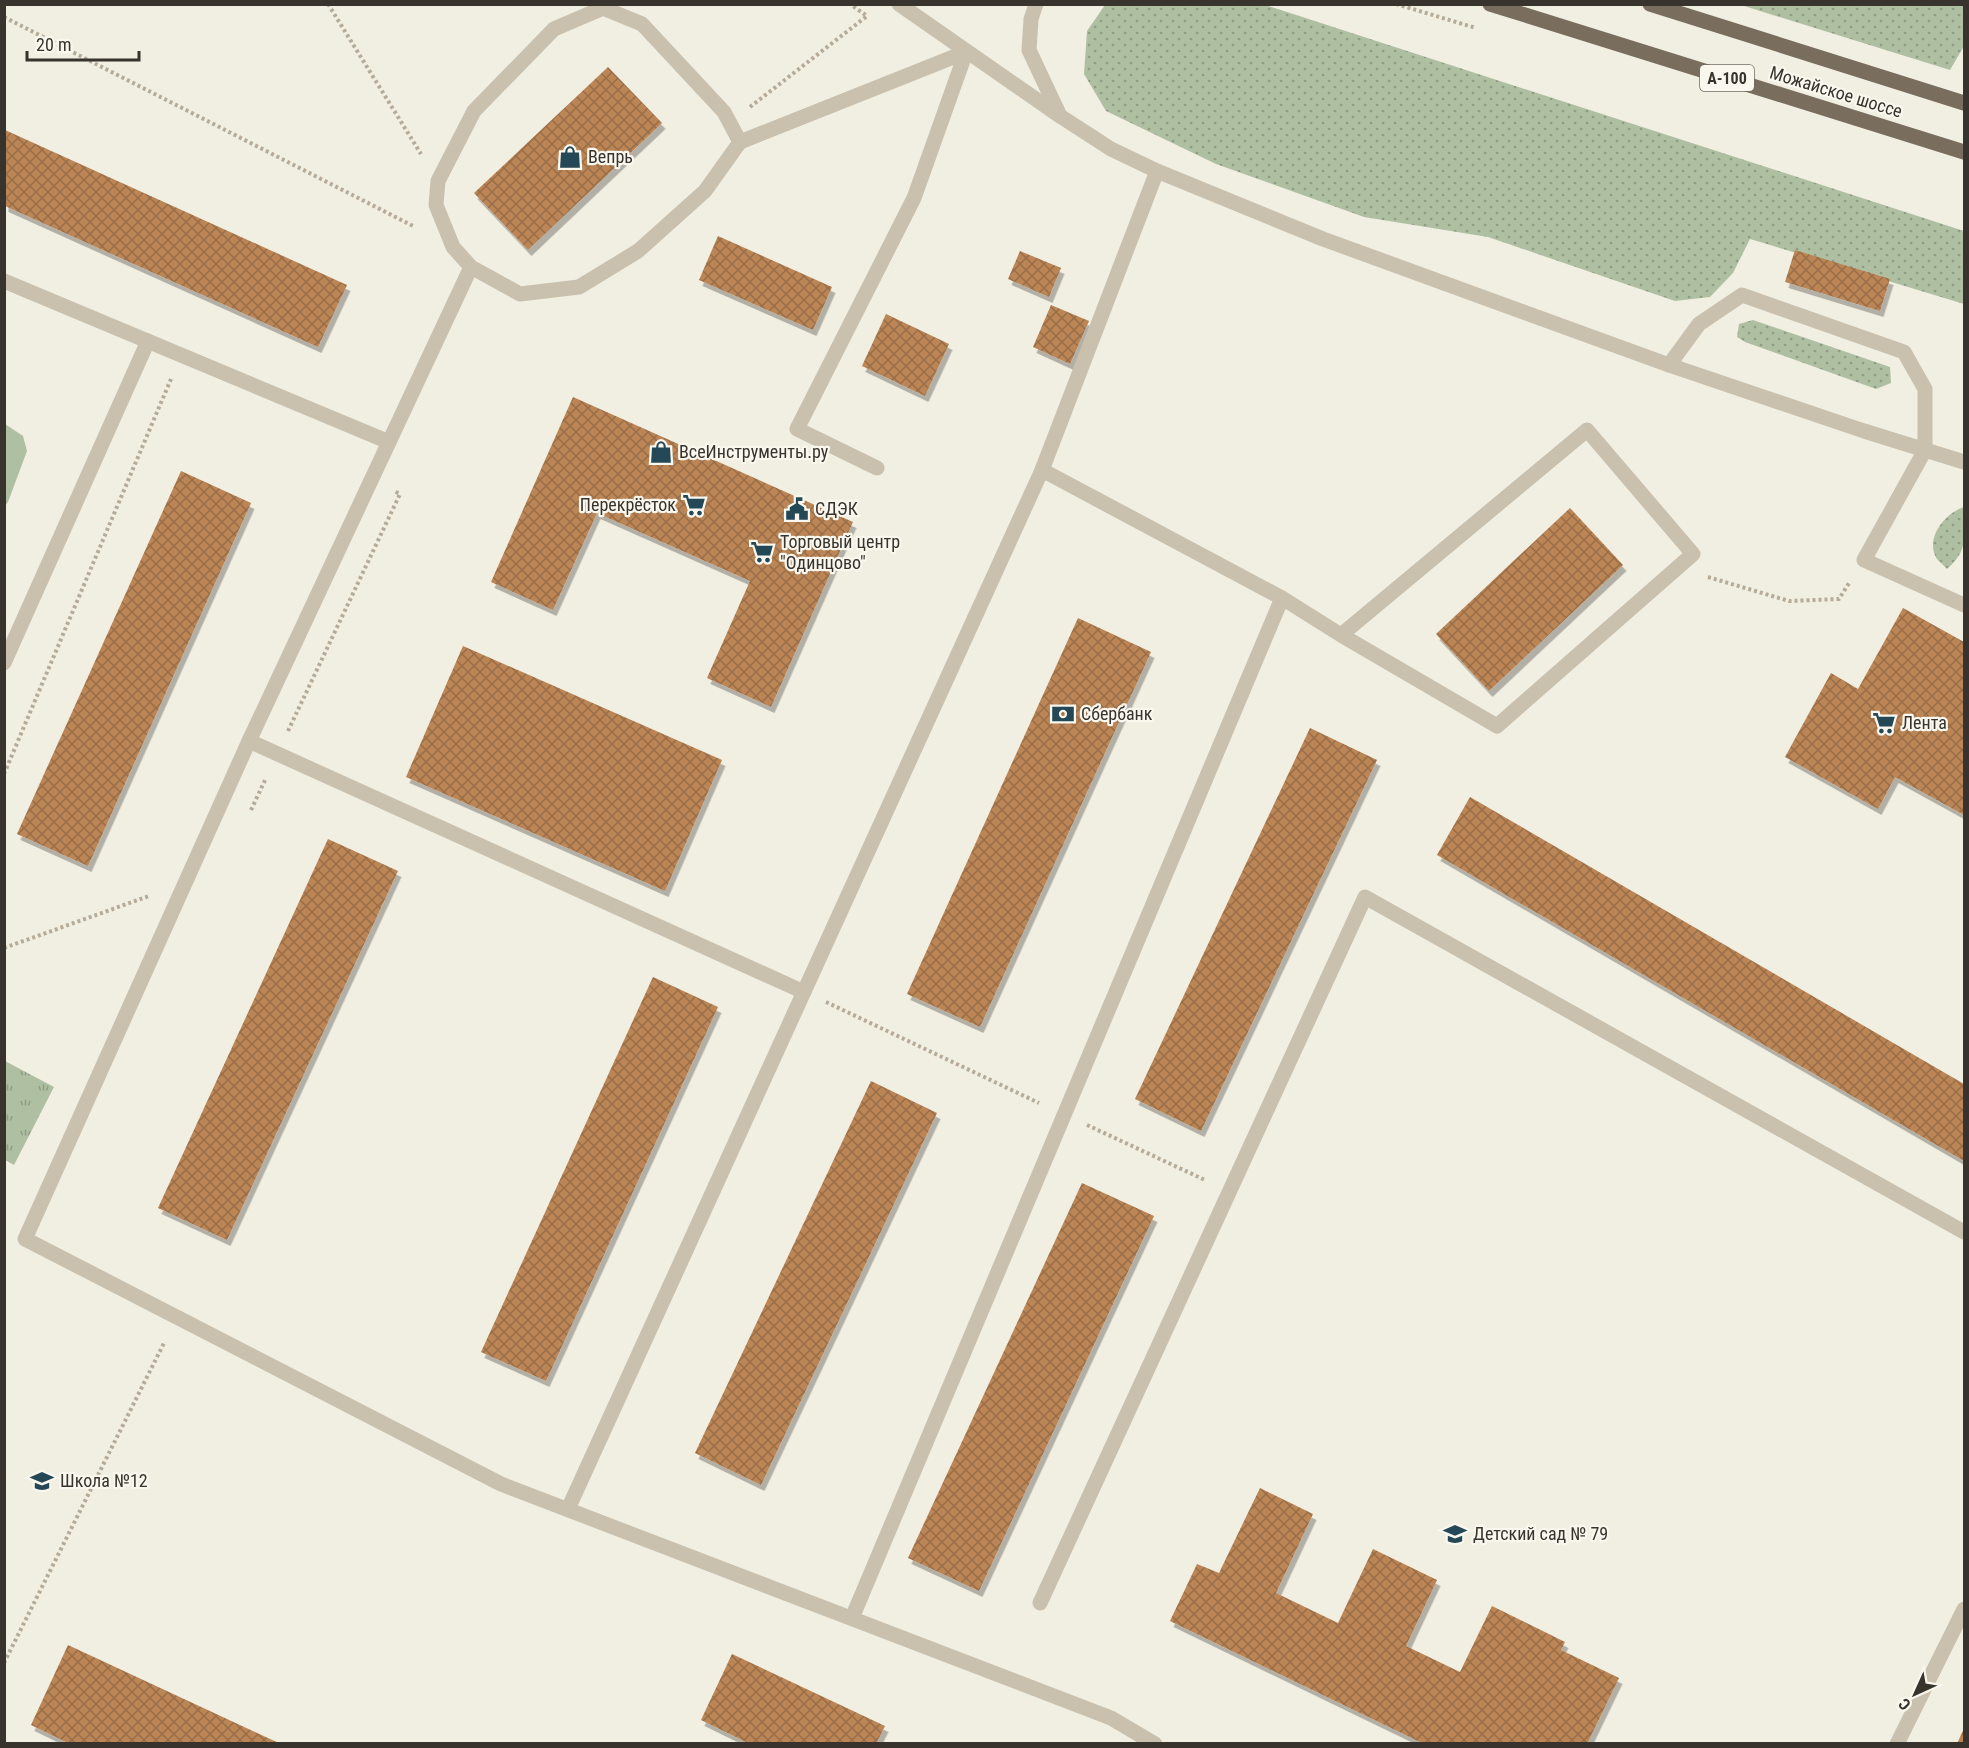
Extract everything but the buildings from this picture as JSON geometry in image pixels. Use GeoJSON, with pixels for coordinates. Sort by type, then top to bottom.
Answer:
{"type":"FeatureCollection","features":[{"type":"Feature","properties":{"kind":"main road","name":"Можайское шоссе"},"geometry":{"type":"LineString","coordinates":[[1490,4],[1965,152]]}},
{"type":"Feature","properties":{"kind":"main road","name":"Можайское шоссе"},"geometry":{"type":"LineString","coordinates":[[1650,4],[1965,103]]}},
{"type":"Feature","properties":{"kind":"street"},"geometry":{"type":"LineString","coordinates":[[899,4],[1060,116],[1111,149],[1157,171],[1323,239],[1669,365],[1853,428],[1965,462]]}},
{"type":"Feature","properties":{"kind":"street"},"geometry":{"type":"LineString","coordinates":[[1036,4],[1031,19],[1029,50],[1060,116]]}},
{"type":"Feature","properties":{"kind":"street"},"geometry":{"type":"LineString","coordinates":[[740,142],[724,112],[642,24],[603,8],[554,29],[474,111],[438,182],[436,205],[453,247],[471,267],[520,294],[579,287],[638,251],[705,191],[740,142],[966,52]]}},
{"type":"Feature","properties":{"kind":"street"},"geometry":{"type":"LineString","coordinates":[[877,468],[797,429],[914,198],[966,52]]}},
{"type":"Feature","properties":{"kind":"street"},"geometry":{"type":"LineString","coordinates":[[568,1509],[1042,470],[1157,171]]}},
{"type":"Feature","properties":{"kind":"street"},"geometry":{"type":"LineString","coordinates":[[471,267],[249,741],[25,1239],[501,1484],[1111,1718],[1155,1743]]}},
{"type":"Feature","properties":{"kind":"street"},"geometry":{"type":"LineString","coordinates":[[4,281],[389,442]]}},
{"type":"Feature","properties":{"kind":"street"},"geometry":{"type":"LineString","coordinates":[[1669,365],[1700,324],[1743,295],[1904,352],[1925,389],[1925,450],[1864,560],[1965,605]]}},
{"type":"Feature","properties":{"kind":"street"},"geometry":{"type":"LineString","coordinates":[[4,663],[148,341]]}},
{"type":"Feature","properties":{"kind":"street"},"geometry":{"type":"LineString","coordinates":[[1042,470],[1282,598],[1341,636],[1497,726],[1693,554],[1587,430],[1341,636]]}},
{"type":"Feature","properties":{"kind":"street"},"geometry":{"type":"LineString","coordinates":[[852,1618],[1282,598]]}},
{"type":"Feature","properties":{"kind":"street"},"geometry":{"type":"LineString","coordinates":[[249,741],[804,992]]}},
{"type":"Feature","properties":{"kind":"street"},"geometry":{"type":"LineString","coordinates":[[1040,1603],[1365,897],[1965,1232]]}},
{"type":"Feature","properties":{"kind":"street"},"geometry":{"type":"LineString","coordinates":[[1897,1743],[1965,1609]]}},
{"type":"Feature","properties":{"kind":"path"},"geometry":{"type":"LineString","coordinates":[[328,4],[438,182]]}},
{"type":"Feature","properties":{"kind":"path"},"geometry":{"type":"LineString","coordinates":[[724,112],[750,107],[867,16],[850,4]]}},
{"type":"Feature","properties":{"kind":"path"},"geometry":{"type":"LineString","coordinates":[[4,17],[453,247]]}},
{"type":"Feature","properties":{"kind":"path"},"geometry":{"type":"LineString","coordinates":[[4,774],[181,355]]}},
{"type":"Feature","properties":{"kind":"path"},"geometry":{"type":"LineString","coordinates":[[1678,568],[1789,601],[1829,600],[1839,599],[1864,560]]}},
{"type":"Feature","properties":{"kind":"path"},"geometry":{"type":"LineString","coordinates":[[4,948],[155,894]]}},
{"type":"Feature","properties":{"kind":"path"},"geometry":{"type":"LineString","coordinates":[[804,992],[1229,1191]]}},
{"type":"Feature","properties":{"kind":"path"},"geometry":{"type":"LineString","coordinates":[[4,1663],[177,1317]]}},
{"type":"Feature","properties":{"kind":"green space"},"geometry":{"type":"Polygon","coordinates":[[[1105,5],[1265,5],[1964,231],[1964,304],[1750,239],[1733,273],[1710,297],[1675,301],[1488,237],[1364,217],[1216,164],[1106,111],[1084,74],[1087,31],[1105,5]]]}},
{"type":"Feature","properties":{"kind":"green space"},"geometry":{"type":"Polygon","coordinates":[[[1741,5],[1964,5],[1964,46],[1950,70],[1741,5]]]}},
{"type":"Feature","properties":{"kind":"green space"},"geometry":{"type":"Polygon","coordinates":[[[1753,320],[1890,367],[1891,383],[1876,389],[1745,342],[1737,337],[1739,324],[1753,320]]]}},
{"type":"Feature","properties":{"kind":"green space"},"geometry":{"type":"Polygon","coordinates":[[[5,424],[23,436],[27,451],[5,506],[5,424]]]}},
{"type":"Feature","properties":{"kind":"green space"},"geometry":{"type":"Polygon","coordinates":[[[1964,507],[1964,541],[1959,555],[1947,569],[1937,559],[1934,551],[1935,535],[1950,515],[1964,507]]]}},
{"type":"Feature","properties":{"kind":"green space"},"geometry":{"type":"Polygon","coordinates":[[[5,1061],[54,1087],[14,1165],[5,1160],[5,1061]]]}},
{"type":"Feature","properties":{"kind":"place","name":"Вепрь"},"geometry":{"type":"Point","coordinates":[570,157]}},
{"type":"Feature","properties":{"kind":"place","name":"ВсеИнструменты.ру"},"geometry":{"type":"Point","coordinates":[661,452]}},
{"type":"Feature","properties":{"kind":"place","name":"Перекрёсток"},"geometry":{"type":"Point","coordinates":[694,505]}},
{"type":"Feature","properties":{"kind":"place","name":"СДЭК"},"geometry":{"type":"Point","coordinates":[797,509]}},
{"type":"Feature","properties":{"kind":"place","name":"Торговый центр \"Одинцово\""},"geometry":{"type":"Point","coordinates":[762,552]}},
{"type":"Feature","properties":{"kind":"place","name":"Сбербанк"},"geometry":{"type":"Point","coordinates":[1063,714]}},
{"type":"Feature","properties":{"kind":"place","name":"Лента"},"geometry":{"type":"Point","coordinates":[1884,723]}},
{"type":"Feature","properties":{"kind":"place","name":"Школа №12"},"geometry":{"type":"Point","coordinates":[42,1481]}},
{"type":"Feature","properties":{"kind":"place","name":"Детский сад № 79"},"geometry":{"type":"Point","coordinates":[1455,1534]}}]}
